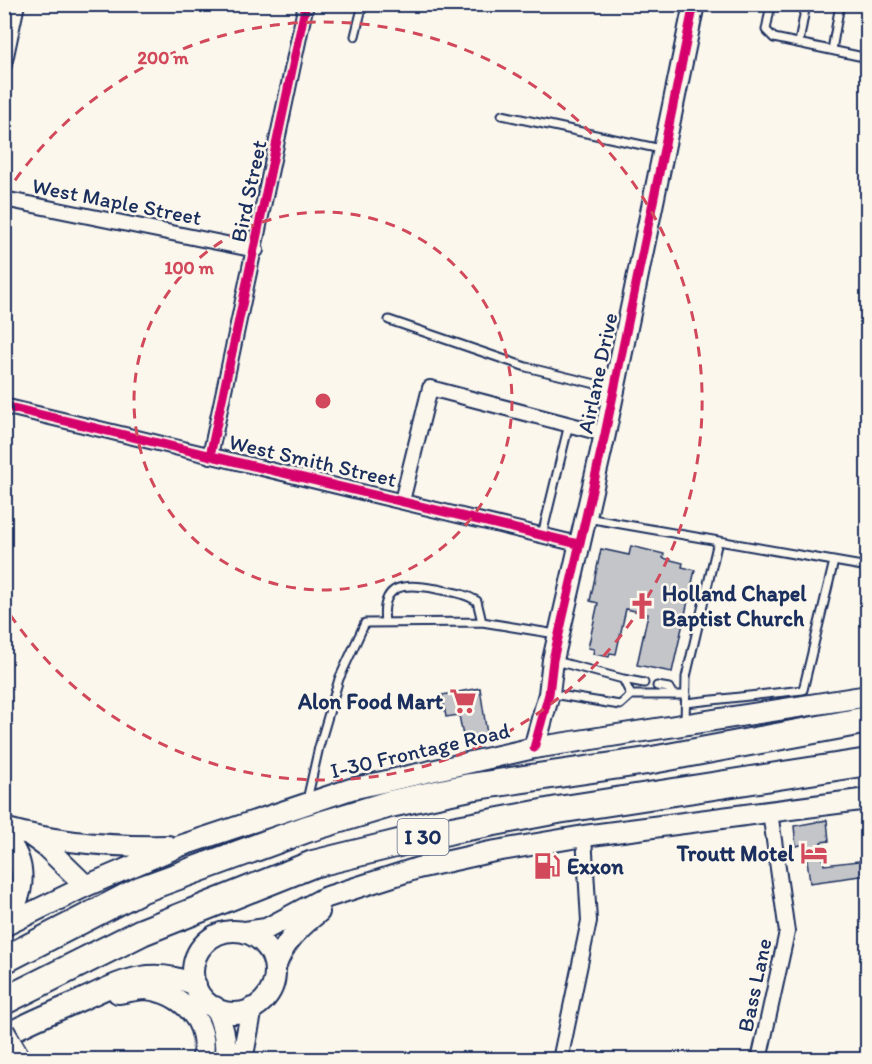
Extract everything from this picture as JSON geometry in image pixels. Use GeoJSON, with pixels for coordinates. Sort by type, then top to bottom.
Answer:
{"type":"FeatureCollection","features":[{"type":"Feature","properties":{"kind":"highway","name":"I 30"},"geometry":{"type":"LineString","coordinates":[[4,960],[140,890],[307,829],[390,804],[470,787],[647,761],[867,720]]}},
{"type":"Feature","properties":{"kind":"highway","name":"I 30"},"geometry":{"type":"LineString","coordinates":[[4,1001],[142,932],[313,864],[452,830],[548,812],[867,762]]}},
{"type":"Feature","properties":{"kind":"main road","name":"Airlane Drive"},"geometry":{"type":"LineString","coordinates":[[534,748],[549,694],[553,660],[605,434],[694,4]]}},
{"type":"Feature","properties":{"kind":"main road","name":"I-30 Frontage Road"},"geometry":{"type":"LineString","coordinates":[[4,926],[86,886],[180,846],[307,803],[386,781],[534,748],[867,696]]}},
{"type":"Feature","properties":{"kind":"main road"},"geometry":{"type":"LineString","coordinates":[[245,932],[262,942],[268,949],[275,968],[275,978],[267,996],[252,1008],[233,1012],[214,1007],[207,1002],[196,985],[194,966],[201,948],[208,941],[225,932],[266,929],[324,898],[418,868],[584,836],[867,799]]}},
{"type":"Feature","properties":{"kind":"main road"},"geometry":{"type":"LineString","coordinates":[[4,828],[29,835],[128,847],[180,846]]}},
{"type":"Feature","properties":{"kind":"main road"},"geometry":{"type":"LineString","coordinates":[[29,835],[46,847],[86,886]]}},
{"type":"Feature","properties":{"kind":"main road"},"geometry":{"type":"LineString","coordinates":[[4,836],[19,858],[22,886],[17,903],[4,921]]}},
{"type":"Feature","properties":{"kind":"main road"},"geometry":{"type":"LineString","coordinates":[[275,968],[283,948],[302,926],[326,908],[333,897]]}},
{"type":"Feature","properties":{"kind":"main road"},"geometry":{"type":"LineString","coordinates":[[4,1036],[38,1016],[118,981],[151,975],[178,977],[196,985]]}},
{"type":"Feature","properties":{"kind":"main road"},"geometry":{"type":"LineString","coordinates":[[98,991],[118,993],[144,989],[167,993],[183,1002],[198,1020],[203,1035],[202,1059]]}},
{"type":"Feature","properties":{"kind":"main road"},"geometry":{"type":"LineString","coordinates":[[214,1007],[221,1019],[227,1044],[224,1059]]}},
{"type":"Feature","properties":{"kind":"main road"},"geometry":{"type":"LineString","coordinates":[[242,1059],[252,1008]]}},
{"type":"Feature","properties":{"kind":"main road"},"geometry":{"type":"LineString","coordinates":[[4,1031],[21,1059]]}},
{"type":"Feature","properties":{"kind":"street"},"geometry":{"type":"LineString","coordinates":[[4,65],[17,4]]}},
{"type":"Feature","properties":{"kind":"street","name":"Bird Street"},"geometry":{"type":"LineString","coordinates":[[210,456],[256,250],[306,4]]}},
{"type":"Feature","properties":{"kind":"street","name":"West Maple Street"},"geometry":{"type":"LineString","coordinates":[[4,199],[256,250]]}},
{"type":"Feature","properties":{"kind":"street"},"geometry":{"type":"LineString","coordinates":[[402,501],[430,388],[605,434]]}},
{"type":"Feature","properties":{"kind":"street","name":"West Smith Street"},"geometry":{"type":"LineString","coordinates":[[4,406],[578,544]]}},
{"type":"Feature","properties":{"kind":"street","name":"Bass Lane"},"geometry":{"type":"LineString","coordinates":[[759,1059],[787,932],[770,812]]}},
{"type":"Feature","properties":{"kind":"street"},"geometry":{"type":"LineString","coordinates":[[560,1059],[589,921],[584,836]]}},
{"type":"Feature","properties":{"kind":"lane"},"geometry":{"type":"LineString","coordinates":[[355,36],[363,4]]}},
{"type":"Feature","properties":{"kind":"lane"},"geometry":{"type":"LineString","coordinates":[[771,4],[766,30],[774,38],[867,56]]}},
{"type":"Feature","properties":{"kind":"lane"},"geometry":{"type":"LineString","coordinates":[[800,43],[806,4]]}},
{"type":"Feature","properties":{"kind":"lane"},"geometry":{"type":"LineString","coordinates":[[832,50],[840,4]]}},
{"type":"Feature","properties":{"kind":"lane"},"geometry":{"type":"LineString","coordinates":[[502,115],[664,150]]}},
{"type":"Feature","properties":{"kind":"lane"},"geometry":{"type":"LineString","coordinates":[[389,320],[526,367],[614,388]]}},
{"type":"Feature","properties":{"kind":"lane"},"geometry":{"type":"LineString","coordinates":[[542,535],[569,424]]}},
{"type":"Feature","properties":{"kind":"lane"},"geometry":{"type":"LineString","coordinates":[[584,518],[867,567]]}},
{"type":"Feature","properties":{"kind":"lane"},"geometry":{"type":"LineString","coordinates":[[685,726],[686,677],[718,541]]}},
{"type":"Feature","properties":{"kind":"lane"},"geometry":{"type":"LineString","coordinates":[[549,694],[620,705],[631,695],[673,695],[686,699],[803,690],[834,561]]}},
{"type":"Feature","properties":{"kind":"lane"},"geometry":{"type":"LineString","coordinates":[[385,623],[383,612],[390,593],[401,586],[412,584],[467,595],[477,601],[482,622]]}},
{"type":"Feature","properties":{"kind":"lane"},"geometry":{"type":"LineString","coordinates":[[307,803],[319,747],[339,679],[365,623],[482,622],[559,634]]}},
{"type":"Feature","properties":{"kind":"lane"},"geometry":{"type":"LineString","coordinates":[[553,660],[644,683]]}},
{"type":"Feature","properties":{"kind":"lane"},"geometry":{"type":"LineString","coordinates":[[623,679],[631,695]]}},
{"type":"Feature","properties":{"kind":"lane"},"geometry":{"type":"LineString","coordinates":[[657,686],[669,688],[673,695]]}},
{"type":"Feature","properties":{"kind":"building","name":"Holland Chapel Baptist Church"},"geometry":{"type":"Polygon","coordinates":[[[631,546],[664,554],[663,558],[683,563],[682,567],[695,570],[672,672],[637,665],[648,614],[626,609],[616,654],[610,653],[609,657],[593,654],[594,649],[588,648],[598,603],[590,601],[601,549],[629,555],[631,546]]]}},
{"type":"Feature","properties":{"kind":"building"},"geometry":{"type":"Polygon","coordinates":[[[480,688],[488,741],[465,746],[459,715],[446,717],[442,695],[480,688]]]}},
{"type":"Feature","properties":{"kind":"building","name":"Troutt Motel"},"geometry":{"type":"Polygon","coordinates":[[[827,820],[829,841],[821,842],[824,865],[867,860],[867,875],[810,883],[805,844],[796,846],[794,826],[827,820]]]}},
{"type":"Feature","properties":{"kind":"cycle path"},"geometry":{"type":"LineString","coordinates":[[210,456],[306,4]]}},
{"type":"Feature","properties":{"kind":"cycle path"},"geometry":{"type":"LineString","coordinates":[[534,748],[549,694],[553,660],[605,434],[694,4]]}},
{"type":"Feature","properties":{"kind":"cycle path"},"geometry":{"type":"LineString","coordinates":[[4,406],[578,544]]}},
{"type":"Feature","properties":{"kind":"place","name":"Holland Chapel Baptist Church"},"geometry":{"type":"Point","coordinates":[642,606]}},
{"type":"Feature","properties":{"kind":"place","name":"Alon Food Mart"},"geometry":{"type":"Point","coordinates":[463,701]}},
{"type":"Feature","properties":{"kind":"place","name":"Troutt Motel"},"geometry":{"type":"Point","coordinates":[814,853]}},
{"type":"Feature","properties":{"kind":"place","name":"Exxon"},"geometry":{"type":"Point","coordinates":[547,866]}}]}
